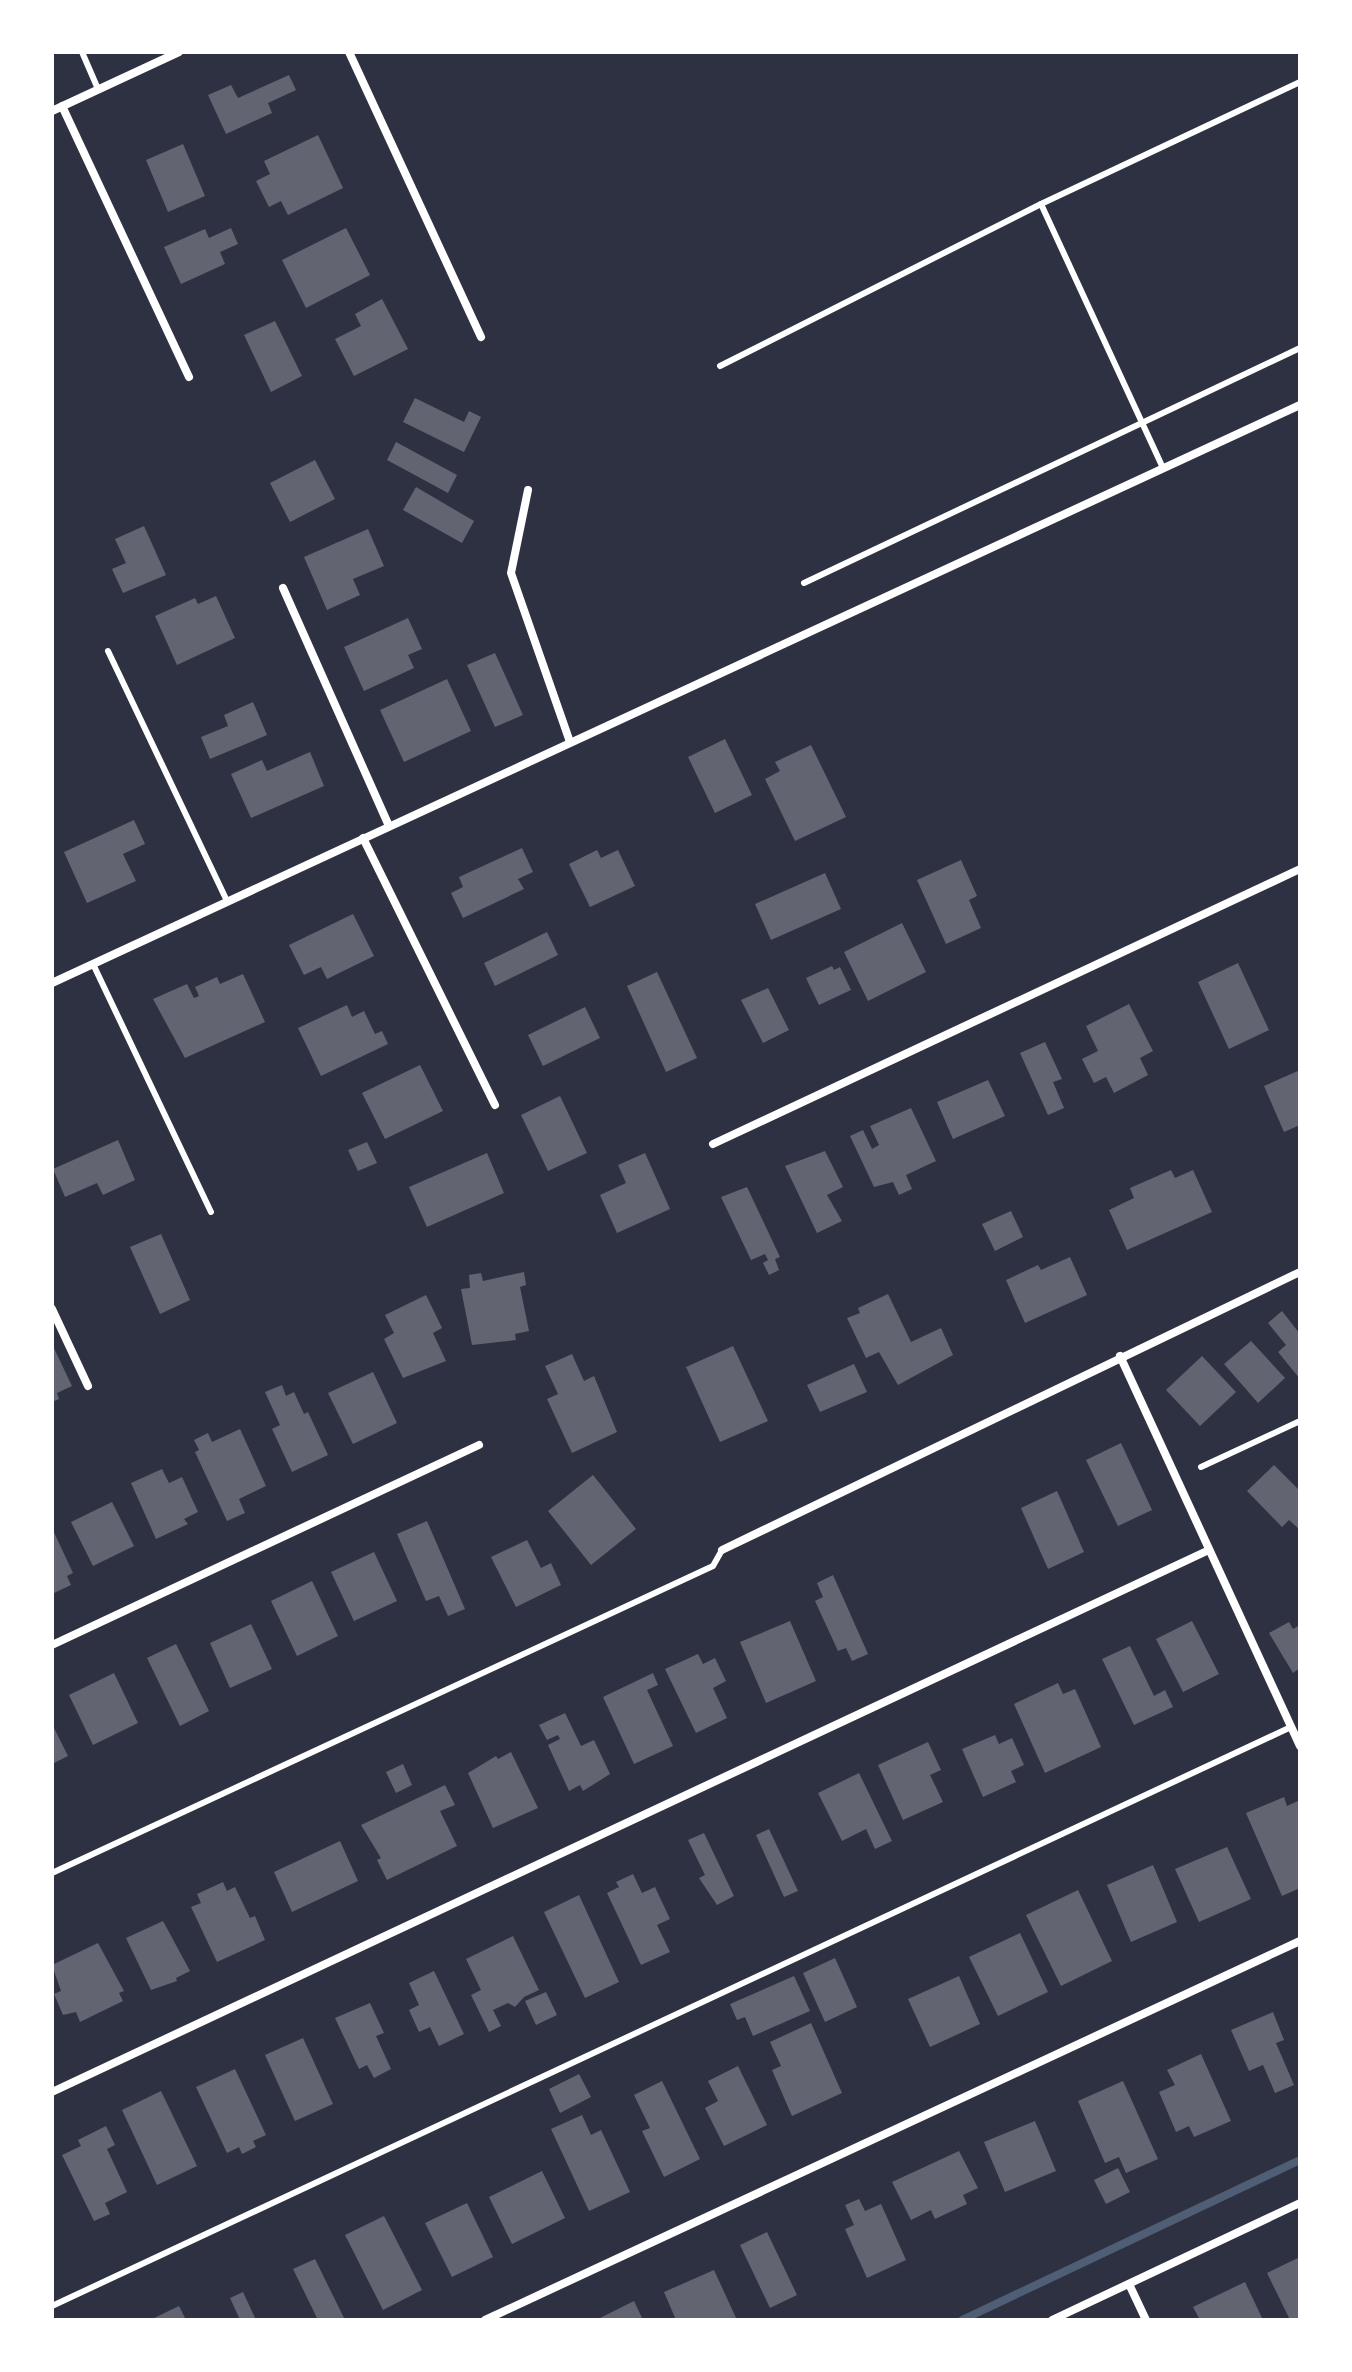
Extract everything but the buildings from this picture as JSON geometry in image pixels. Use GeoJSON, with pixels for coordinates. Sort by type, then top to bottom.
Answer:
{"type":"FeatureCollection","features":[{"type":"Feature","properties":{"kind":"street"},"geometry":{"type":"LineString","coordinates":[[52,111],[179,52]]}},
{"type":"Feature","properties":{"kind":"street"},"geometry":{"type":"LineString","coordinates":[[349,52],[481,337]]}},
{"type":"Feature","properties":{"kind":"street"},"geometry":{"type":"LineString","coordinates":[[62,106],[189,377]]}},
{"type":"Feature","properties":{"kind":"street"},"geometry":{"type":"LineString","coordinates":[[54,979],[93,964],[1300,405]]}},
{"type":"Feature","properties":{"kind":"street"},"geometry":{"type":"LineString","coordinates":[[528,490],[511,573],[570,742]]}},
{"type":"Feature","properties":{"kind":"street"},"geometry":{"type":"LineString","coordinates":[[283,588],[389,826]]}},
{"type":"Feature","properties":{"kind":"street"},"geometry":{"type":"LineString","coordinates":[[363,838],[495,1105]]}},
{"type":"Feature","properties":{"kind":"street"},"geometry":{"type":"LineString","coordinates":[[713,1144],[1300,869]]}},
{"type":"Feature","properties":{"kind":"street"},"geometry":{"type":"LineString","coordinates":[[722,1550],[1300,1272]]}},
{"type":"Feature","properties":{"kind":"street"},"geometry":{"type":"LineString","coordinates":[[52,1309],[88,1386]]}},
{"type":"Feature","properties":{"kind":"street"},"geometry":{"type":"LineString","coordinates":[[1120,1356],[1300,1746]]}},
{"type":"Feature","properties":{"kind":"street"},"geometry":{"type":"LineString","coordinates":[[52,1645],[479,1445]]}},
{"type":"Feature","properties":{"kind":"street"},"geometry":{"type":"LineString","coordinates":[[52,2092],[1209,1550]]}},
{"type":"Feature","properties":{"kind":"street"},"geometry":{"type":"LineString","coordinates":[[485,2320],[1300,1941]]}},
{"type":"Feature","properties":{"kind":"street"},"geometry":{"type":"LineString","coordinates":[[1052,2320],[1300,2203]]}},
{"type":"Feature","properties":{"kind":"street"},"geometry":{"type":"LineString","coordinates":[[1129,2284],[1146,2320]]}},
{"type":"Feature","properties":{"kind":"lane"},"geometry":{"type":"LineString","coordinates":[[82,52],[98,89]]}},
{"type":"Feature","properties":{"kind":"lane"},"geometry":{"type":"LineString","coordinates":[[720,366],[1041,204],[1300,82]]}},
{"type":"Feature","properties":{"kind":"lane"},"geometry":{"type":"LineString","coordinates":[[1041,204],[1163,468]]}},
{"type":"Feature","properties":{"kind":"lane"},"geometry":{"type":"LineString","coordinates":[[804,583],[1300,348]]}},
{"type":"Feature","properties":{"kind":"lane"},"geometry":{"type":"LineString","coordinates":[[108,651],[227,901]]}},
{"type":"Feature","properties":{"kind":"lane"},"geometry":{"type":"LineString","coordinates":[[93,964],[211,1212]]}},
{"type":"Feature","properties":{"kind":"lane"},"geometry":{"type":"LineString","coordinates":[[1201,1467],[1300,1421]]}},
{"type":"Feature","properties":{"kind":"lane"},"geometry":{"type":"LineString","coordinates":[[52,1873],[713,1566],[722,1550]]}},
{"type":"Feature","properties":{"kind":"lane"},"geometry":{"type":"LineString","coordinates":[[52,2306],[1291,1727]]}},
{"type":"Feature","properties":{"kind":"waterway"},"geometry":{"type":"LineString","coordinates":[[962,2320],[1300,2160]]}}]}
